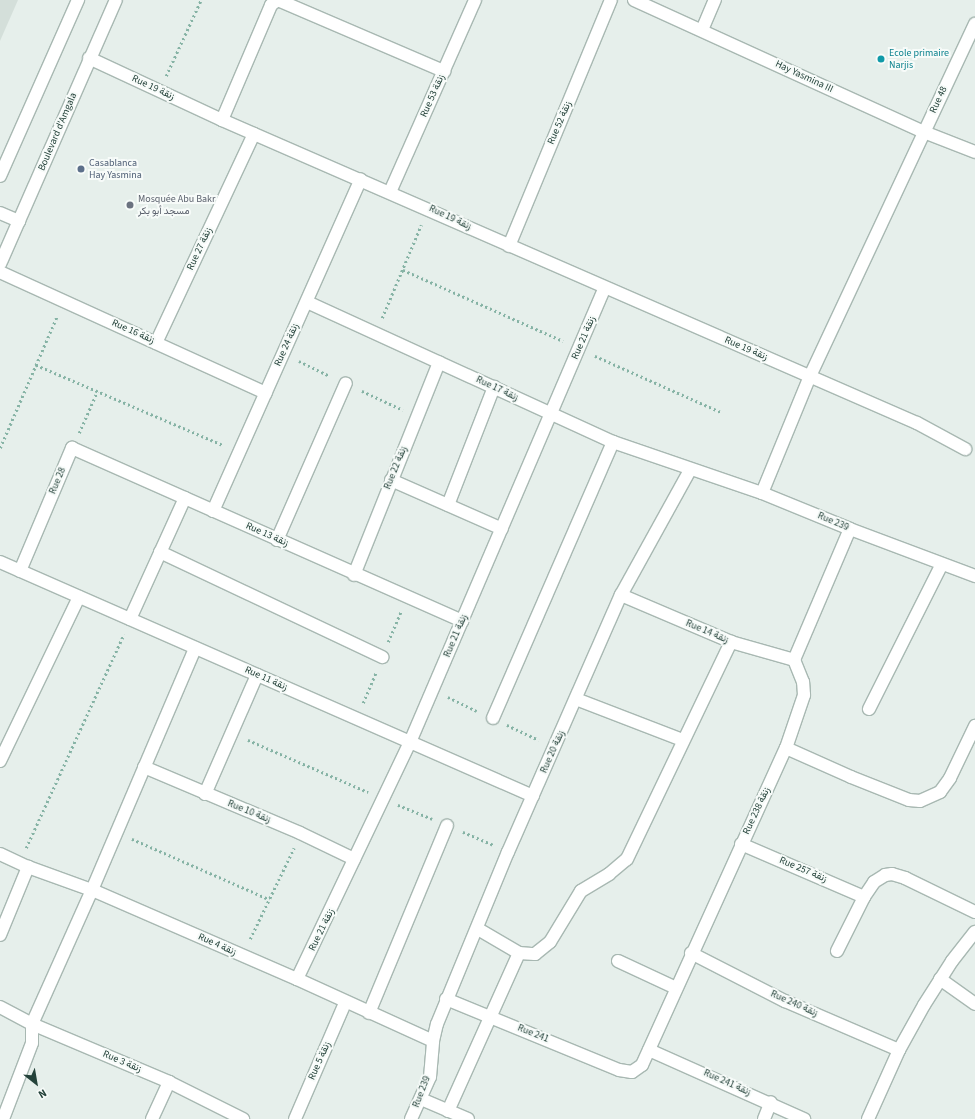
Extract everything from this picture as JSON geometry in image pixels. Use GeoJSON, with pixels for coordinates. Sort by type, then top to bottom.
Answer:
{"type":"FeatureCollection","features":[{"type":"Feature","properties":{"kind":"street"},"geometry":{"type":"LineString","coordinates":[[0,176],[78,0]]}},
{"type":"Feature","properties":{"kind":"street","name":"Boulevard d'Amgala"},"geometry":{"type":"LineString","coordinates":[[0,264],[89,58],[116,0]]}},
{"type":"Feature","properties":{"kind":"street"},"geometry":{"type":"LineString","coordinates":[[222,120],[271,5],[278,0],[444,71]]}},
{"type":"Feature","properties":{"kind":"street","name":"Rue 53 زنقة"},"geometry":{"type":"LineString","coordinates":[[390,192],[475,0]]}},
{"type":"Feature","properties":{"kind":"street","name":"Rue 52 زنقة"},"geometry":{"type":"LineString","coordinates":[[509,246],[611,0]]}},
{"type":"Feature","properties":{"kind":"street","name":"Hay Yasmina III"},"geometry":{"type":"LineString","coordinates":[[634,0],[924,132],[975,152]]}},
{"type":"Feature","properties":{"kind":"street"},"geometry":{"type":"LineString","coordinates":[[702,30],[715,0]]}},
{"type":"Feature","properties":{"kind":"street","name":"Rue 48"},"geometry":{"type":"LineString","coordinates":[[762,493],[810,376],[975,24]]}},
{"type":"Feature","properties":{"kind":"street","name":"Rue 19 زنقة"},"geometry":{"type":"LineString","coordinates":[[89,58],[159,92],[222,120],[428,208],[509,246],[917,423],[965,450]]}},
{"type":"Feature","properties":{"kind":"street","name":"Rue 27 زنقة"},"geometry":{"type":"LineString","coordinates":[[156,343],[254,134]]}},
{"type":"Feature","properties":{"kind":"street","name":"Rue 24 زنقة"},"geometry":{"type":"LineString","coordinates":[[213,511],[361,179]]}},
{"type":"Feature","properties":{"kind":"street"},"geometry":{"type":"LineString","coordinates":[[0,212],[19,221]]}},
{"type":"Feature","properties":{"kind":"street","name":"Rue 16 زنقة"},"geometry":{"type":"LineString","coordinates":[[0,272],[266,393]]}},
{"type":"Feature","properties":{"kind":"street","name":"Rue 21 زنقة"},"geometry":{"type":"LineString","coordinates":[[298,979],[326,923],[354,859],[410,742],[605,288]]}},
{"type":"Feature","properties":{"kind":"street","name":"Rue 17 زنقة"},"geometry":{"type":"LineString","coordinates":[[307,302],[613,442],[690,470]]}},
{"type":"Feature","properties":{"kind":"street","name":"Rue 22 زنقة"},"geometry":{"type":"LineString","coordinates":[[354,575],[438,362]]}},
{"type":"Feature","properties":{"kind":"street"},"geometry":{"type":"LineString","coordinates":[[277,540],[346,383]]}},
{"type":"Feature","properties":{"kind":"street"},"geometry":{"type":"LineString","coordinates":[[448,505],[494,387]]}},
{"type":"Feature","properties":{"kind":"street"},"geometry":{"type":"LineString","coordinates":[[493,718],[613,442]]}},
{"type":"Feature","properties":{"kind":"street","name":"Rue 13 زنقة"},"geometry":{"type":"LineString","coordinates":[[72,448],[354,575],[462,621]]}},
{"type":"Feature","properties":{"kind":"street","name":"Rue 28"},"geometry":{"type":"LineString","coordinates":[[20,571],[72,448]]}},
{"type":"Feature","properties":{"kind":"street","name":"Rue 239"},"geometry":{"type":"LineString","coordinates":[[690,470],[762,493],[850,529],[975,576]]}},
{"type":"Feature","properties":{"kind":"street","name":"Rue 20 زنقة"},"geometry":{"type":"LineString","coordinates":[[433,1041],[446,999],[478,929],[533,796],[622,595],[690,470]]}},
{"type":"Feature","properties":{"kind":"street"},"geometry":{"type":"LineString","coordinates":[[391,480],[502,529]]}},
{"type":"Feature","properties":{"kind":"street"},"geometry":{"type":"LineString","coordinates":[[130,619],[185,498]]}},
{"type":"Feature","properties":{"kind":"street"},"geometry":{"type":"LineString","coordinates":[[794,660],[850,529]]}},
{"type":"Feature","properties":{"kind":"street"},"geometry":{"type":"LineString","coordinates":[[160,552],[382,657]]}},
{"type":"Feature","properties":{"kind":"street","name":"Rue 11 زنقة"},"geometry":{"type":"LineString","coordinates":[[0,562],[533,796]]}},
{"type":"Feature","properties":{"kind":"street"},"geometry":{"type":"LineString","coordinates":[[869,709],[942,564]]}},
{"type":"Feature","properties":{"kind":"street","name":"Rue 14 زنقة"},"geometry":{"type":"LineString","coordinates":[[622,595],[731,642],[794,660]]}},
{"type":"Feature","properties":{"kind":"street"},"geometry":{"type":"LineString","coordinates":[[0,761],[79,597]]}},
{"type":"Feature","properties":{"kind":"street"},"geometry":{"type":"LineString","coordinates":[[478,929],[519,953],[535,954],[543,949],[581,892],[627,859],[682,740],[731,642]]}},
{"type":"Feature","properties":{"kind":"street"},"geometry":{"type":"LineString","coordinates":[[3,1119],[32,1043],[32,1024],[92,890],[195,648]]}},
{"type":"Feature","properties":{"kind":"street","name":"Rue 238 زنقة"},"geometry":{"type":"LineString","coordinates":[[619,1070],[635,1071],[642,1065],[691,953],[786,748],[804,695],[802,682],[794,660]]}},
{"type":"Feature","properties":{"kind":"street"},"geometry":{"type":"LineString","coordinates":[[205,794],[257,675]]}},
{"type":"Feature","properties":{"kind":"street"},"geometry":{"type":"LineString","coordinates":[[576,699],[682,740]]}},
{"type":"Feature","properties":{"kind":"street"},"geometry":{"type":"LineString","coordinates":[[786,748],[865,783],[909,800],[920,801],[940,792],[950,778],[975,726]]}},
{"type":"Feature","properties":{"kind":"street","name":"Rue 10 زنقة"},"geometry":{"type":"LineString","coordinates":[[144,767],[300,833],[354,859]]}},
{"type":"Feature","properties":{"kind":"street"},"geometry":{"type":"LineString","coordinates":[[369,1013],[447,826]]}},
{"type":"Feature","properties":{"kind":"street","name":"Rue 257 زنقة"},"geometry":{"type":"LineString","coordinates":[[741,844],[864,897]]}},
{"type":"Feature","properties":{"kind":"street","name":"Rue 4 زنقة"},"geometry":{"type":"LineString","coordinates":[[0,854],[23,865],[92,890],[241,956],[298,979],[345,1003],[433,1041]]}},
{"type":"Feature","properties":{"kind":"street"},"geometry":{"type":"LineString","coordinates":[[0,935],[23,865]]}},
{"type":"Feature","properties":{"kind":"street"},"geometry":{"type":"LineString","coordinates":[[838,951],[864,897],[879,878],[892,874],[975,912]]}},
{"type":"Feature","properties":{"kind":"street"},"geometry":{"type":"LineString","coordinates":[[868,1119],[899,1050],[940,979],[975,932]]}},
{"type":"Feature","properties":{"kind":"street"},"geometry":{"type":"LineString","coordinates":[[448,1111],[489,1016],[519,953]]}},
{"type":"Feature","properties":{"kind":"street","name":"Rue 240 زنقة"},"geometry":{"type":"LineString","coordinates":[[691,953],[785,1001],[899,1050]]}},
{"type":"Feature","properties":{"kind":"street"},"geometry":{"type":"LineString","coordinates":[[618,961],[676,988]]}},
{"type":"Feature","properties":{"kind":"street"},"geometry":{"type":"LineString","coordinates":[[940,979],[975,1004]]}},
{"type":"Feature","properties":{"kind":"street","name":"Rue 241"},"geometry":{"type":"LineString","coordinates":[[446,999],[619,1070]]}},
{"type":"Feature","properties":{"kind":"street","name":"Rue 5 زنقة"},"geometry":{"type":"LineString","coordinates":[[295,1119],[345,1003]]}},
{"type":"Feature","properties":{"kind":"street","name":"Rue 3 زنقة"},"geometry":{"type":"LineString","coordinates":[[0,1007],[32,1024],[169,1082],[243,1119]]}},
{"type":"Feature","properties":{"kind":"street","name":"Rue 239"},"geometry":{"type":"LineString","coordinates":[[412,1119],[430,1077],[433,1041]]}},
{"type":"Feature","properties":{"kind":"street","name":"Rue 241 زنقة"},"geometry":{"type":"LineString","coordinates":[[649,1050],[771,1102],[804,1119]]}},
{"type":"Feature","properties":{"kind":"street"},"geometry":{"type":"LineString","coordinates":[[152,1119],[169,1082]]}},
{"type":"Feature","properties":{"kind":"street"},"geometry":{"type":"LineString","coordinates":[[421,1099],[468,1119]]}},
{"type":"Feature","properties":{"kind":"street"},"geometry":{"type":"LineString","coordinates":[[764,1119],[771,1102]]}},
{"type":"Feature","properties":{"kind":"path"},"geometry":{"type":"LineString","coordinates":[[159,92],[201,0]]}},
{"type":"Feature","properties":{"kind":"path"},"geometry":{"type":"LineString","coordinates":[[375,333],[428,208]]}},
{"type":"Feature","properties":{"kind":"path"},"geometry":{"type":"LineString","coordinates":[[0,448],[64,301]]}},
{"type":"Feature","properties":{"kind":"path"},"geometry":{"type":"LineString","coordinates":[[36,366],[240,452]]}},
{"type":"Feature","properties":{"kind":"path"},"geometry":{"type":"LineString","coordinates":[[72,448],[97,392]]}},
{"type":"Feature","properties":{"kind":"path"},"geometry":{"type":"LineString","coordinates":[[23,865],[130,619]]}},
{"type":"Feature","properties":{"kind":"path"},"geometry":{"type":"LineString","coordinates":[[232,733],[383,798]]}},
{"type":"Feature","properties":{"kind":"path"},"geometry":{"type":"LineString","coordinates":[[116,831],[269,899]]}},
{"type":"Feature","properties":{"kind":"path"},"geometry":{"type":"LineString","coordinates":[[241,956],[300,833]]}},
{"type":"Feature","properties":{"kind":"shaded area"},"geometry":{"type":"Polygon","coordinates":[[[0,0],[18,0],[0,41],[0,0]]]}},
{"type":"Feature","properties":{"kind":"place","name":"Ecole primaire Narjis"},"geometry":{"type":"Point","coordinates":[881,59]}},
{"type":"Feature","properties":{"kind":"place","name":"Casablanca Hay Yasmina"},"geometry":{"type":"Point","coordinates":[81,169]}},
{"type":"Feature","properties":{"kind":"place","name":"Mosquée Abu Bakr مسجد أبو بكر"},"geometry":{"type":"Point","coordinates":[130,205]}}]}
